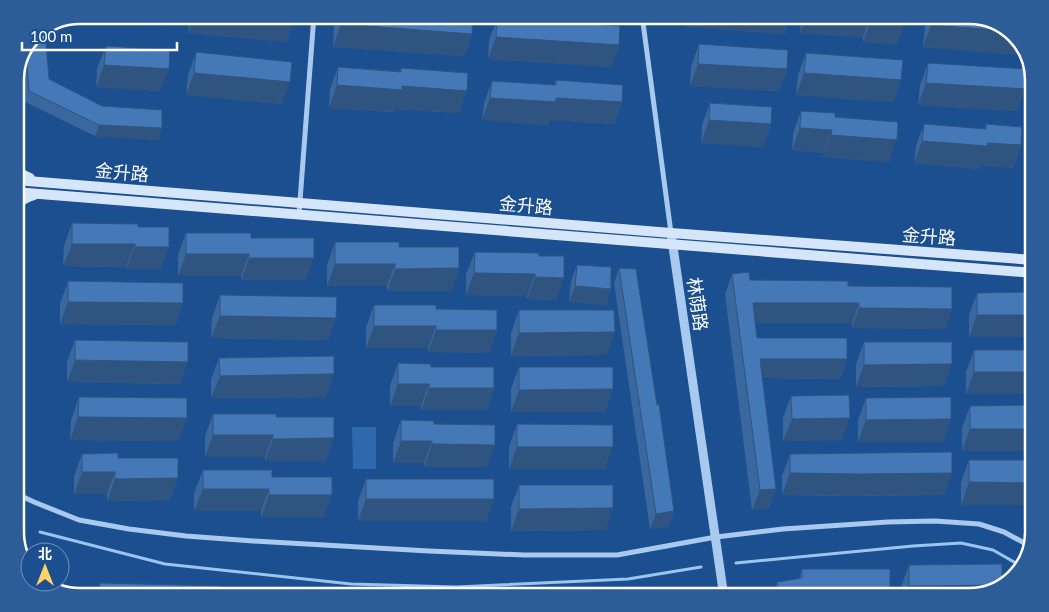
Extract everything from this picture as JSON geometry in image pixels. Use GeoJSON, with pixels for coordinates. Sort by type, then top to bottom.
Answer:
{"type":"FeatureCollection","features":[{"type":"Feature","properties":{"kind":"main road"},"geometry":{"type":"LineString","coordinates":[[24,176],[38,181]]}},
{"type":"Feature","properties":{"kind":"main road","name":"金升路"},"geometry":{"type":"LineString","coordinates":[[24,180],[671,233],[1025,259]]}},
{"type":"Feature","properties":{"kind":"main road","name":"金升路"},"geometry":{"type":"LineString","coordinates":[[24,193],[1025,272]]}},
{"type":"Feature","properties":{"kind":"main road"},"geometry":{"type":"LineString","coordinates":[[24,199],[39,194]]}},
{"type":"Feature","properties":{"kind":"street"},"geometry":{"type":"LineString","coordinates":[[299,214],[313,24]]}},
{"type":"Feature","properties":{"kind":"street","name":"林荫路"},"geometry":{"type":"LineString","coordinates":[[643,24],[671,233],[723,588]]}},
{"type":"Feature","properties":{"kind":"street"},"geometry":{"type":"LineString","coordinates":[[24,497],[79,520],[121,528],[186,536],[458,552],[524,555],[617,555],[716,537],[802,528],[935,521],[979,524],[1004,532],[1024,543]]}},
{"type":"Feature","properties":{"kind":"shaded area"},"geometry":{"type":"Polygon","coordinates":[[[352,427],[376,427],[376,469],[353,469],[352,427]]]}},
{"type":"Feature","properties":{"kind":"building"},"geometry":{"type":"Polygon","coordinates":[[[341,24],[473,24],[472,34],[341,24]]]}},
{"type":"Feature","properties":{"kind":"building"},"geometry":{"type":"Polygon","coordinates":[[[497,24],[589,24],[620,26],[619,45],[496,37],[497,24]]]}},
{"type":"Feature","properties":{"kind":"building"},"geometry":{"type":"Polygon","coordinates":[[[976,24],[994,30],[931,25],[976,24]]]}},
{"type":"Feature","properties":{"kind":"building"},"geometry":{"type":"Polygon","coordinates":[[[45,36],[49,79],[102,106],[162,110],[162,128],[99,125],[29,91],[27,64],[35,46],[45,36]]]}},
{"type":"Feature","properties":{"kind":"building"},"geometry":{"type":"Polygon","coordinates":[[[699,44],[788,50],[787,69],[698,64],[699,44]]]}},
{"type":"Feature","properties":{"kind":"building"},"geometry":{"type":"Polygon","coordinates":[[[106,46],[170,50],[169,69],[104,65],[106,46]]]}},
{"type":"Feature","properties":{"kind":"building"},"geometry":{"type":"Polygon","coordinates":[[[196,52],[292,62],[290,82],[194,73],[196,52]]]}},
{"type":"Feature","properties":{"kind":"building"},"geometry":{"type":"Polygon","coordinates":[[[806,53],[903,60],[901,80],[804,73],[806,53]]]}},
{"type":"Feature","properties":{"kind":"building"},"geometry":{"type":"Polygon","coordinates":[[[928,63],[1024,69],[1025,77],[1025,89],[926,83],[928,63]]]}},
{"type":"Feature","properties":{"kind":"building"},"geometry":{"type":"Polygon","coordinates":[[[338,67],[401,72],[401,68],[468,73],[467,91],[402,86],[402,90],[337,85],[338,67]]]}},
{"type":"Feature","properties":{"kind":"building"},"geometry":{"type":"Polygon","coordinates":[[[556,80],[623,85],[622,102],[556,98],[556,102],[490,98],[492,81],[556,85],[556,80]]]}},
{"type":"Feature","properties":{"kind":"building"},"geometry":{"type":"Polygon","coordinates":[[[710,103],[772,107],[771,124],[709,120],[710,103]]]}},
{"type":"Feature","properties":{"kind":"building"},"geometry":{"type":"Polygon","coordinates":[[[801,111],[835,113],[835,117],[898,122],[897,140],[831,135],[832,130],[800,128],[801,111]]]}},
{"type":"Feature","properties":{"kind":"building"},"geometry":{"type":"Polygon","coordinates":[[[924,124],[986,129],[986,124],[1022,127],[1021,145],[988,143],[987,146],[922,141],[924,124]]]}},
{"type":"Feature","properties":{"kind":"building"},"geometry":{"type":"Polygon","coordinates":[[[72,223],[138,224],[138,227],[169,227],[169,247],[135,247],[135,244],[72,244],[72,223]]]}},
{"type":"Feature","properties":{"kind":"building"},"geometry":{"type":"Polygon","coordinates":[[[186,233],[251,233],[251,238],[314,238],[314,258],[249,258],[249,254],[186,254],[186,233]]]}},
{"type":"Feature","properties":{"kind":"building"},"geometry":{"type":"Polygon","coordinates":[[[335,242],[399,242],[399,247],[459,247],[459,268],[395,269],[395,264],[335,264],[335,242]]]}},
{"type":"Feature","properties":{"kind":"building"},"geometry":{"type":"Polygon","coordinates":[[[475,252],[539,253],[539,256],[564,256],[564,278],[535,277],[535,274],[474,273],[475,252]]]}},
{"type":"Feature","properties":{"kind":"building"},"geometry":{"type":"Polygon","coordinates":[[[577,265],[611,267],[611,289],[575,286],[577,265]]]}},
{"type":"Feature","properties":{"kind":"building"},"geometry":{"type":"Polygon","coordinates":[[[619,268],[636,269],[657,405],[659,404],[674,511],[656,514],[619,268]]]}},
{"type":"Feature","properties":{"kind":"building"},"geometry":{"type":"Polygon","coordinates":[[[749,272],[750,280],[848,281],[848,286],[952,287],[952,309],[859,308],[859,303],[753,303],[757,338],[847,338],[847,359],[760,359],[776,489],[760,490],[732,274],[749,272]]]}},
{"type":"Feature","properties":{"kind":"building"},"geometry":{"type":"Polygon","coordinates":[[[68,281],[183,283],[183,303],[68,302],[68,281]]]}},
{"type":"Feature","properties":{"kind":"building"},"geometry":{"type":"Polygon","coordinates":[[[1025,292],[1025,315],[977,315],[977,293],[1025,292]]]}},
{"type":"Feature","properties":{"kind":"building"},"geometry":{"type":"Polygon","coordinates":[[[220,295],[337,297],[336,318],[220,316],[220,295]]]}},
{"type":"Feature","properties":{"kind":"building"},"geometry":{"type":"Polygon","coordinates":[[[374,305],[436,305],[436,309],[497,310],[497,330],[436,330],[436,326],[374,326],[374,305]]]}},
{"type":"Feature","properties":{"kind":"building"},"geometry":{"type":"Polygon","coordinates":[[[519,310],[614,310],[615,332],[519,333],[519,310]]]}},
{"type":"Feature","properties":{"kind":"building"},"geometry":{"type":"Polygon","coordinates":[[[75,340],[188,342],[188,362],[75,360],[75,340]]]}},
{"type":"Feature","properties":{"kind":"building"},"geometry":{"type":"Polygon","coordinates":[[[864,342],[952,342],[952,364],[864,365],[864,342]]]}},
{"type":"Feature","properties":{"kind":"building"},"geometry":{"type":"Polygon","coordinates":[[[974,350],[1025,350],[1025,372],[974,372],[974,350]]]}},
{"type":"Feature","properties":{"kind":"building"},"geometry":{"type":"Polygon","coordinates":[[[334,356],[334,374],[220,376],[219,358],[334,356]]]}},
{"type":"Feature","properties":{"kind":"building"},"geometry":{"type":"Polygon","coordinates":[[[398,363],[431,364],[431,367],[494,367],[494,388],[429,388],[429,384],[398,384],[398,363]]]}},
{"type":"Feature","properties":{"kind":"building"},"geometry":{"type":"Polygon","coordinates":[[[519,367],[613,367],[613,389],[519,390],[519,367]]]}},
{"type":"Feature","properties":{"kind":"building"},"geometry":{"type":"Polygon","coordinates":[[[849,395],[850,418],[792,419],[791,396],[849,395]]]}},
{"type":"Feature","properties":{"kind":"building"},"geometry":{"type":"Polygon","coordinates":[[[79,397],[187,398],[187,418],[78,417],[79,397]]]}},
{"type":"Feature","properties":{"kind":"building"},"geometry":{"type":"Polygon","coordinates":[[[951,397],[951,419],[866,420],[866,398],[951,397]]]}},
{"type":"Feature","properties":{"kind":"building"},"geometry":{"type":"Polygon","coordinates":[[[1025,405],[1025,429],[970,429],[970,406],[1025,405]]]}},
{"type":"Feature","properties":{"kind":"building"},"geometry":{"type":"Polygon","coordinates":[[[213,414],[276,414],[276,417],[334,417],[334,438],[273,439],[273,435],[213,435],[213,414]]]}},
{"type":"Feature","properties":{"kind":"building"},"geometry":{"type":"Polygon","coordinates":[[[401,420],[434,421],[434,424],[495,425],[495,445],[432,444],[432,441],[401,441],[401,420]]]}},
{"type":"Feature","properties":{"kind":"building"},"geometry":{"type":"Polygon","coordinates":[[[517,424],[613,425],[613,447],[517,447],[517,424]]]}},
{"type":"Feature","properties":{"kind":"building"},"geometry":{"type":"Polygon","coordinates":[[[952,452],[952,473],[790,473],[790,454],[952,452]]]}},
{"type":"Feature","properties":{"kind":"building"},"geometry":{"type":"Polygon","coordinates":[[[118,453],[118,458],[178,458],[178,478],[115,479],[115,472],[82,472],[82,454],[118,453]]]}},
{"type":"Feature","properties":{"kind":"building"},"geometry":{"type":"Polygon","coordinates":[[[969,460],[1025,460],[1025,483],[969,482],[969,460]]]}},
{"type":"Feature","properties":{"kind":"building"},"geometry":{"type":"Polygon","coordinates":[[[203,470],[272,470],[272,477],[332,477],[332,495],[269,495],[269,489],[203,489],[203,470]]]}},
{"type":"Feature","properties":{"kind":"building"},"geometry":{"type":"Polygon","coordinates":[[[366,479],[494,479],[494,499],[366,499],[366,479]]]}},
{"type":"Feature","properties":{"kind":"building"},"geometry":{"type":"Polygon","coordinates":[[[519,485],[613,485],[613,508],[519,509],[519,485]]]}},
{"type":"Feature","properties":{"kind":"building"},"geometry":{"type":"Polygon","coordinates":[[[1002,564],[1002,578],[986,585],[909,586],[909,565],[1002,564]]]}},
{"type":"Feature","properties":{"kind":"building"},"geometry":{"type":"Polygon","coordinates":[[[802,569],[890,569],[890,588],[778,588],[777,582],[802,578],[802,569]]]}},
{"type":"Feature","properties":{"kind":"building"},"geometry":{"type":"Polygon","coordinates":[[[100,583],[221,586],[221,588],[100,588],[100,583]]]}},
{"type":"Feature","properties":{"kind":"waterway"},"geometry":{"type":"LineString","coordinates":[[40,532],[165,564],[351,584],[456,587],[628,579],[701,567]]}},
{"type":"Feature","properties":{"kind":"waterway"},"geometry":{"type":"LineString","coordinates":[[736,563],[961,543],[993,550],[1016,563]]}}]}
